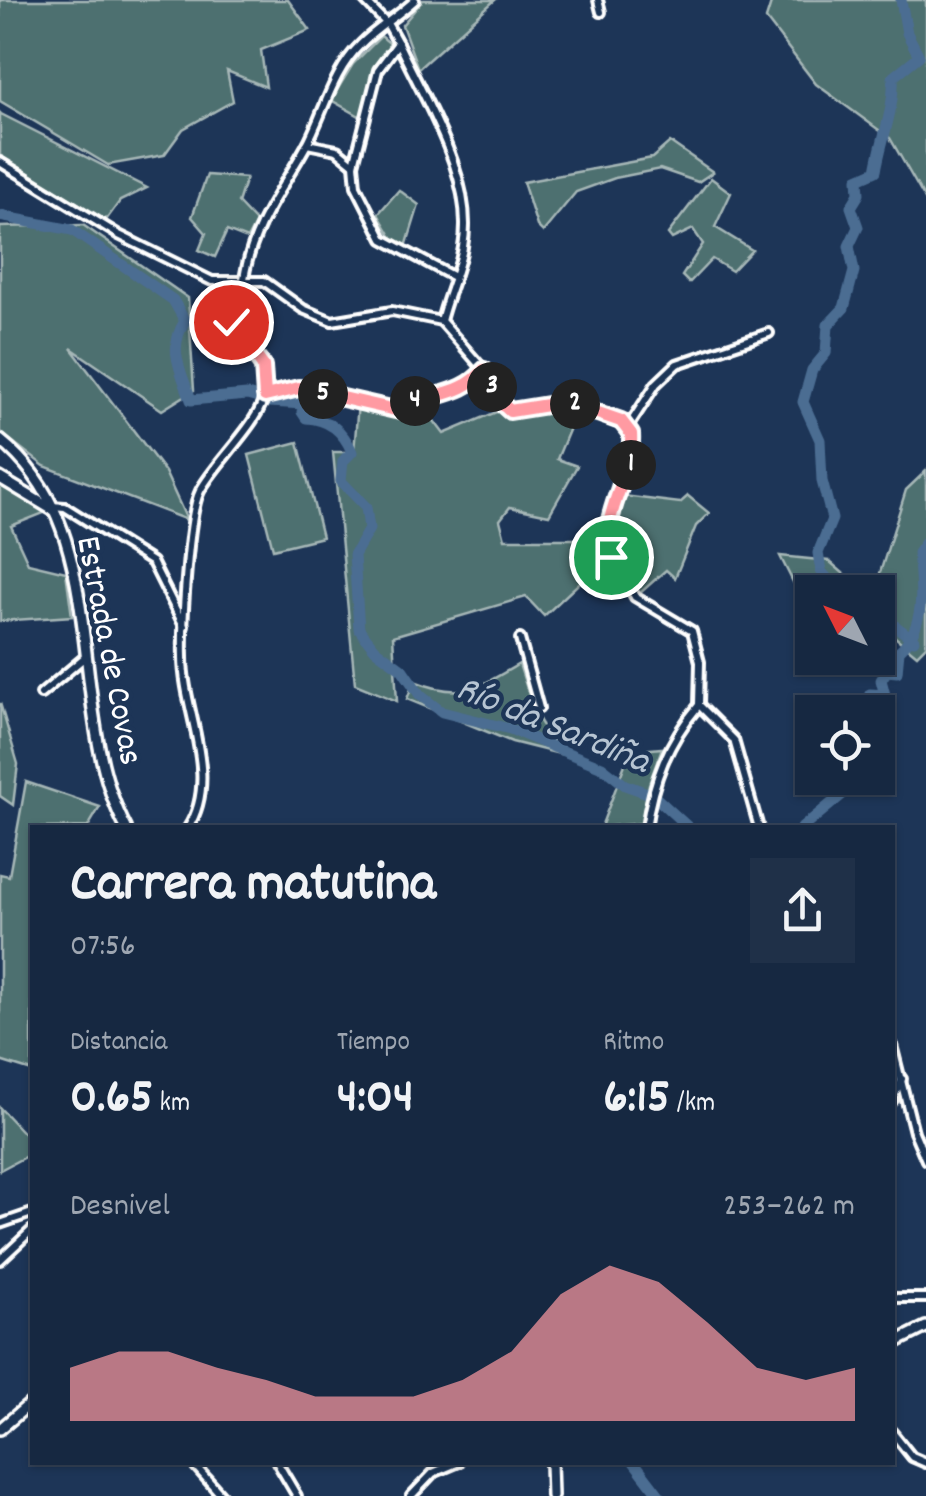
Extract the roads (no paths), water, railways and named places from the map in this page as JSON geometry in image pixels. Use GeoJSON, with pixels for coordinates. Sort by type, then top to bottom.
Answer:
{"type":"FeatureCollection","features":[{"type":"Feature","properties":{"kind":"main road","name":"Estrada de Covas"},"geometry":{"type":"LineString","coordinates":[[0,440],[29,469],[52,508],[73,559],[106,776],[125,825]]}},
{"type":"Feature","properties":{"kind":"main road"},"geometry":{"type":"LineString","coordinates":[[0,478],[52,508]]}},
{"type":"Feature","properties":{"kind":"main road"},"geometry":{"type":"LineString","coordinates":[[895,1342],[926,1327]]}},
{"type":"Feature","properties":{"kind":"main road"},"geometry":{"type":"LineString","coordinates":[[0,1429],[30,1404]]}},
{"type":"Feature","properties":{"kind":"main road"},"geometry":{"type":"LineString","coordinates":[[551,1465],[552,1496]]}},
{"type":"Feature","properties":{"kind":"street"},"geometry":{"type":"LineString","coordinates":[[364,0],[388,25],[398,43],[444,144],[461,198],[464,245],[441,321]]}},
{"type":"Feature","properties":{"kind":"street"},"geometry":{"type":"LineString","coordinates":[[244,279],[251,243],[280,184],[307,144],[313,124],[349,58],[415,0]]}},
{"type":"Feature","properties":{"kind":"street"},"geometry":{"type":"LineString","coordinates":[[598,0],[601,12]]}},
{"type":"Feature","properties":{"kind":"street"},"geometry":{"type":"LineString","coordinates":[[398,43],[378,70],[354,164],[356,186],[383,239],[452,276]]}},
{"type":"Feature","properties":{"kind":"street"},"geometry":{"type":"LineString","coordinates":[[307,144],[337,150],[354,164]]}},
{"type":"Feature","properties":{"kind":"street"},"geometry":{"type":"LineString","coordinates":[[0,162],[182,269],[212,281],[264,281],[302,309],[332,321],[392,311],[441,321],[484,370],[500,402],[510,411],[566,402],[628,427]]}},
{"type":"Feature","properties":{"kind":"street"},"geometry":{"type":"LineString","coordinates":[[189,825],[199,800],[201,768],[182,660],[196,499],[235,439],[260,413],[265,396],[263,366],[228,314],[229,281]]}},
{"type":"Feature","properties":{"kind":"street"},"geometry":{"type":"LineString","coordinates":[[646,825],[652,790],[675,734],[698,705],[700,662],[692,631],[634,597],[610,552],[608,526],[631,464],[628,427],[656,384],[677,364],[769,334]]}},
{"type":"Feature","properties":{"kind":"street"},"geometry":{"type":"LineString","coordinates":[[265,396],[299,388],[400,411],[417,400],[467,388],[484,370]]}},
{"type":"Feature","properties":{"kind":"street"},"geometry":{"type":"LineString","coordinates":[[52,508],[65,507],[152,562],[184,628]]}},
{"type":"Feature","properties":{"kind":"street"},"geometry":{"type":"LineString","coordinates":[[520,638],[539,708]]}},
{"type":"Feature","properties":{"kind":"street"},"geometry":{"type":"LineString","coordinates":[[40,694],[85,657]]}},
{"type":"Feature","properties":{"kind":"street"},"geometry":{"type":"LineString","coordinates":[[698,705],[734,740],[758,825]]}},
{"type":"Feature","properties":{"kind":"street"},"geometry":{"type":"LineString","coordinates":[[895,1056],[914,1132],[926,1160]]}},
{"type":"Feature","properties":{"kind":"street"},"geometry":{"type":"LineString","coordinates":[[895,1094],[902,1078]]}},
{"type":"Feature","properties":{"kind":"street"},"geometry":{"type":"LineString","coordinates":[[0,1224],[30,1215]]}},
{"type":"Feature","properties":{"kind":"street"},"geometry":{"type":"LineString","coordinates":[[0,1260],[30,1232]]}},
{"type":"Feature","properties":{"kind":"street"},"geometry":{"type":"LineString","coordinates":[[895,1298],[926,1298]]}},
{"type":"Feature","properties":{"kind":"street"},"geometry":{"type":"LineString","coordinates":[[895,1436],[912,1457],[926,1463]]}},
{"type":"Feature","properties":{"kind":"street"},"geometry":{"type":"LineString","coordinates":[[195,1465],[222,1496]]}},
{"type":"Feature","properties":{"kind":"street"},"geometry":{"type":"LineString","coordinates":[[279,1465],[297,1496]]}},
{"type":"Feature","properties":{"kind":"street"},"geometry":{"type":"LineString","coordinates":[[411,1496],[432,1473],[452,1465]]}},
{"type":"Feature","properties":{"kind":"waterway"},"geometry":{"type":"LineString","coordinates":[[824,575],[818,553],[832,519],[822,481],[820,440],[803,402],[812,370],[826,353],[828,325],[844,308],[854,271],[849,246],[858,227],[851,207],[859,194],[858,179],[876,171],[890,112],[893,77],[919,56],[907,33],[901,0]]}},
{"type":"Feature","properties":{"kind":"waterway","name":"Río da Sardiña"},"geometry":{"type":"LineString","coordinates":[[0,216],[72,230],[173,300],[185,321],[176,351],[191,400],[247,395],[258,398]]}},
{"type":"Feature","properties":{"kind":"waterway","name":"Río da Sardiña"},"geometry":{"type":"LineString","coordinates":[[269,402],[304,404],[302,412],[306,418],[329,424],[349,445],[352,452],[343,461],[341,481],[366,507],[369,529],[354,555],[359,629],[375,649],[402,669],[420,695],[442,712],[510,729],[602,767],[625,785],[653,795],[686,825]]}},
{"type":"Feature","properties":{"kind":"waterway"},"geometry":{"type":"LineString","coordinates":[[885,695],[881,680],[887,671],[897,672],[899,651],[918,619],[918,553],[926,542]]}},
{"type":"Feature","properties":{"kind":"waterway"},"geometry":{"type":"LineString","coordinates":[[895,626],[914,640]]}},
{"type":"Feature","properties":{"kind":"waterway"},"geometry":{"type":"LineString","coordinates":[[870,695],[885,695]]}},
{"type":"Feature","properties":{"kind":"waterway"},"geometry":{"type":"LineString","coordinates":[[806,825],[842,795]]}},
{"type":"Feature","properties":{"kind":"waterway","name":"Río da Sardiña"},"geometry":{"type":"LineString","coordinates":[[636,1465],[660,1496]]}}]}
